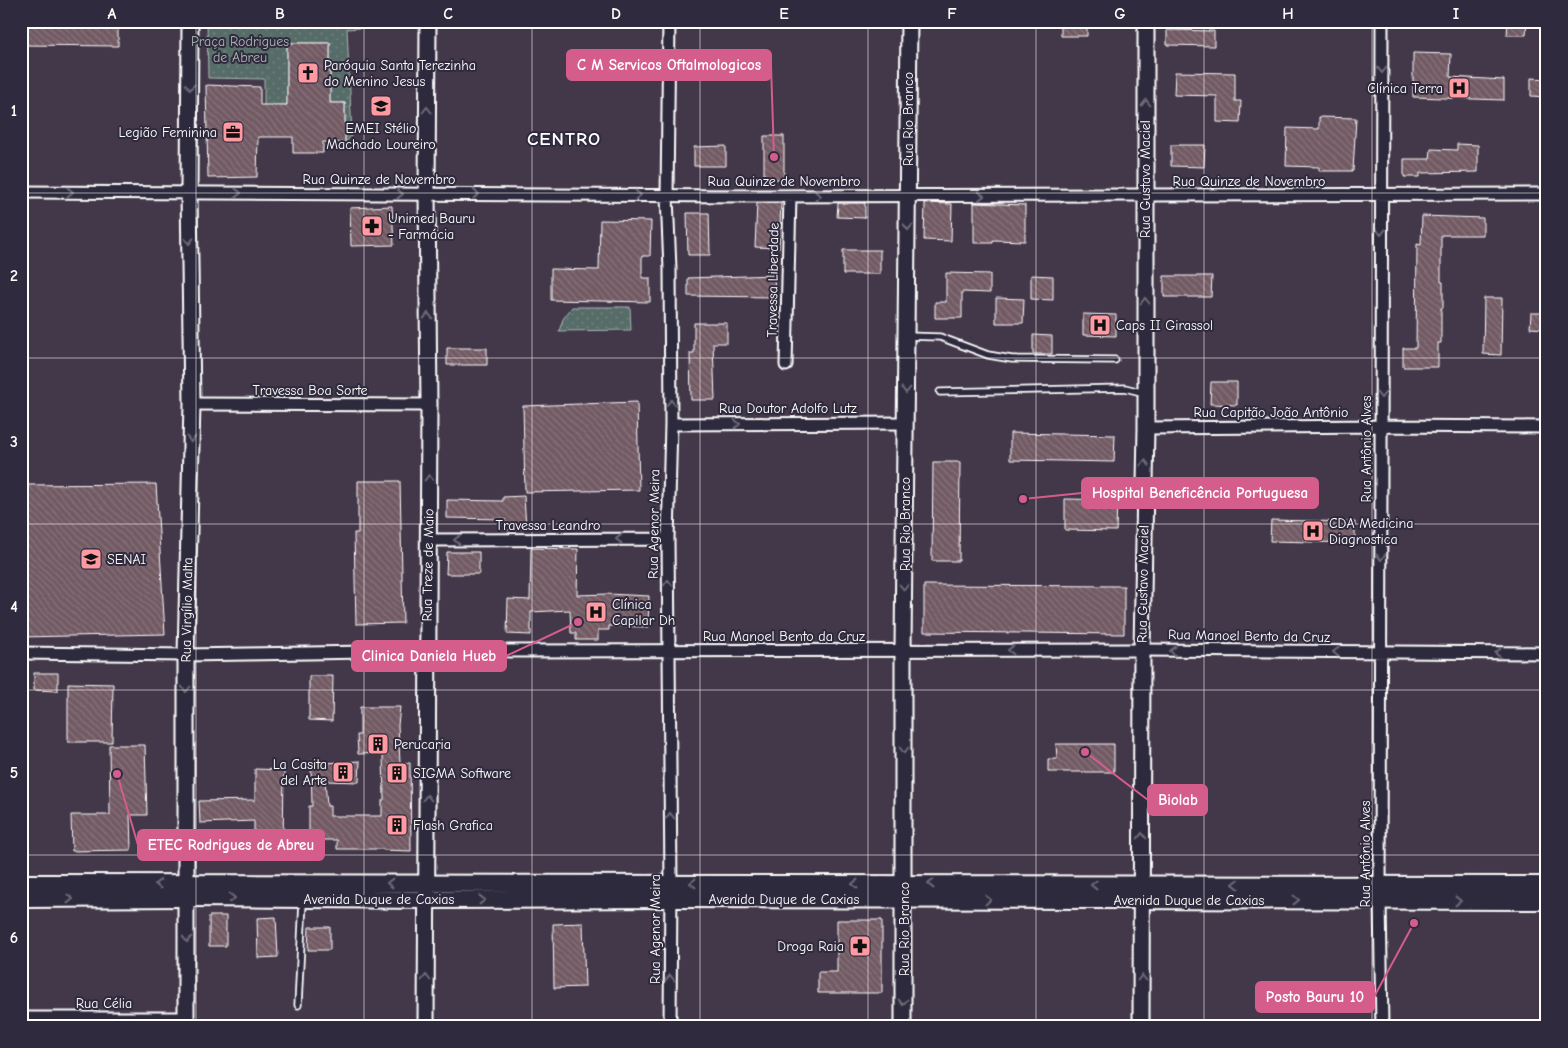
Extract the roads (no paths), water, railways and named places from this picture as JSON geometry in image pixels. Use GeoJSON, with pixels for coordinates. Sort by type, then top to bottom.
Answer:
{"type":"FeatureCollection","features":[{"type":"Feature","properties":{"kind":"main road","name":"Avenida Duque de Caxias"},"geometry":{"type":"LineString","coordinates":[[21,899],[427,883],[671,891],[904,892],[1380,892],[1547,885]]}},
{"type":"Feature","properties":{"kind":"main road","name":"Avenida Duque de Caxias"},"geometry":{"type":"LineString","coordinates":[[21,884],[187,891],[303,899],[427,900],[671,891]]}},
{"type":"Feature","properties":{"kind":"main road","name":"Avenida Duque de Caxias"},"geometry":{"type":"LineString","coordinates":[[1380,892],[1547,901]]}},
{"type":"Feature","properties":{"kind":"street"},"geometry":{"type":"LineString","coordinates":[[189,193],[190,21]]}},
{"type":"Feature","properties":{"kind":"street"},"geometry":{"type":"LineString","coordinates":[[427,194],[428,21]]}},
{"type":"Feature","properties":{"kind":"street","name":"Rua Agenor Meira"},"geometry":{"type":"LineString","coordinates":[[669,21],[667,196],[670,269],[671,424],[668,539],[671,891],[670,1027]]}},
{"type":"Feature","properties":{"kind":"street","name":"Rua Rio Branco"},"geometry":{"type":"LineString","coordinates":[[903,1027],[905,423],[909,21]]}},
{"type":"Feature","properties":{"kind":"street","name":"Rua Gustavo Maciel"},"geometry":{"type":"LineString","coordinates":[[1141,1027],[1142,650],[1146,428],[1146,21]]}},
{"type":"Feature","properties":{"kind":"street","name":"Rua Antônio Alves"},"geometry":{"type":"LineString","coordinates":[[1382,21],[1380,892],[1382,1027]]}},
{"type":"Feature","properties":{"kind":"street","name":"Rua Quinze de Novembro"},"geometry":{"type":"LineString","coordinates":[[21,192],[667,196],[1547,194]]}},
{"type":"Feature","properties":{"kind":"street","name":"Rua Virgílio Malta"},"geometry":{"type":"LineString","coordinates":[[186,1022],[186,655],[192,404],[189,193]]}},
{"type":"Feature","properties":{"kind":"street","name":"Rua Treze de Maio"},"geometry":{"type":"LineString","coordinates":[[426,1027],[429,405],[427,194]]}},
{"type":"Feature","properties":{"kind":"street","name":"Travessa Liberdade"},"geometry":{"type":"LineString","coordinates":[[786,365],[790,196]]}},
{"type":"Feature","properties":{"kind":"street","name":"Travessa Boa Sorte"},"geometry":{"type":"LineString","coordinates":[[192,404],[429,405]]}},
{"type":"Feature","properties":{"kind":"street","name":"Rua Doutor Adolfo Lutz"},"geometry":{"type":"LineString","coordinates":[[671,424],[905,423]]}},
{"type":"Feature","properties":{"kind":"street","name":"Rua Capitão João Antônio"},"geometry":{"type":"LineString","coordinates":[[1146,428],[1547,427]]}},
{"type":"Feature","properties":{"kind":"street","name":"Travessa Leandro"},"geometry":{"type":"LineString","coordinates":[[428,540],[668,539]]}},
{"type":"Feature","properties":{"kind":"street","name":"Rua Manoel Bento da Cruz"},"geometry":{"type":"LineString","coordinates":[[21,653],[186,655],[427,651],[904,650],[1547,653]]}},
{"type":"Feature","properties":{"kind":"street","name":"Rua Célia"},"geometry":{"type":"LineString","coordinates":[[21,1018],[186,1022]]}},
{"type":"Feature","properties":{"kind":"lane"},"geometry":{"type":"LineString","coordinates":[[906,336],[940,337],[988,355],[1012,359],[1115,360]]}},
{"type":"Feature","properties":{"kind":"lane"},"geometry":{"type":"LineString","coordinates":[[940,392],[1125,388],[1145,394]]}},
{"type":"Feature","properties":{"kind":"lane"},"geometry":{"type":"LineString","coordinates":[[298,1005],[303,899]]}},
{"type":"Feature","properties":{"kind":"place","name":"Paróquia Santa Terezinha do Menino Jesus"},"geometry":{"type":"Point","coordinates":[308,73]}},
{"type":"Feature","properties":{"kind":"place","name":"Clínica Terra"},"geometry":{"type":"Point","coordinates":[1459,88]}},
{"type":"Feature","properties":{"kind":"place","name":"EMEI Stélio Machado Loureiro"},"geometry":{"type":"Point","coordinates":[381,106]}},
{"type":"Feature","properties":{"kind":"place","name":"Legião Feminina"},"geometry":{"type":"Point","coordinates":[233,132]}},
{"type":"Feature","properties":{"kind":"place","name":"C M Servicos Oftalmologicos"},"geometry":{"type":"Point","coordinates":[774,157]}},
{"type":"Feature","properties":{"kind":"place","name":"Unimed Bauru - Farmácia"},"geometry":{"type":"Point","coordinates":[372,226]}},
{"type":"Feature","properties":{"kind":"place","name":"Caps II Girassol"},"geometry":{"type":"Point","coordinates":[1100,325]}},
{"type":"Feature","properties":{"kind":"place","name":"Hospital Beneficência Portuguesa"},"geometry":{"type":"Point","coordinates":[1023,499]}},
{"type":"Feature","properties":{"kind":"place","name":"CDA Medicina Diagnostica"},"geometry":{"type":"Point","coordinates":[1313,531]}},
{"type":"Feature","properties":{"kind":"place","name":"SENAI"},"geometry":{"type":"Point","coordinates":[91,559]}},
{"type":"Feature","properties":{"kind":"place","name":"Clínica Capilar Dh"},"geometry":{"type":"Point","coordinates":[596,612]}},
{"type":"Feature","properties":{"kind":"place","name":"Clinica Daniela Hueb"},"geometry":{"type":"Point","coordinates":[578,622]}},
{"type":"Feature","properties":{"kind":"place","name":"Perucaria"},"geometry":{"type":"Point","coordinates":[378,744]}},
{"type":"Feature","properties":{"kind":"place","name":"Biolab"},"geometry":{"type":"Point","coordinates":[1085,752]}},
{"type":"Feature","properties":{"kind":"place","name":"La Casita del Arte"},"geometry":{"type":"Point","coordinates":[343,772]}},
{"type":"Feature","properties":{"kind":"place","name":"SIGMA Software"},"geometry":{"type":"Point","coordinates":[397,773]}},
{"type":"Feature","properties":{"kind":"place","name":"ETEC Rodrigues de Abreu"},"geometry":{"type":"Point","coordinates":[117,774]}},
{"type":"Feature","properties":{"kind":"place","name":"Flash Grafica"},"geometry":{"type":"Point","coordinates":[397,825]}},
{"type":"Feature","properties":{"kind":"place","name":"Posto Bauru 10"},"geometry":{"type":"Point","coordinates":[1414,923]}},
{"type":"Feature","properties":{"kind":"place","name":"Droga Raia"},"geometry":{"type":"Point","coordinates":[860,946]}},
{"type":"Feature","properties":{"kind":"district","name":"CENTRO"},"geometry":{"type":"Point","coordinates":[564,139]}},
{"type":"Feature","properties":{"kind":"park label","name":"Praça Rodrigues de Abreu"},"geometry":{"type":"Point","coordinates":[240,49]}}]}
